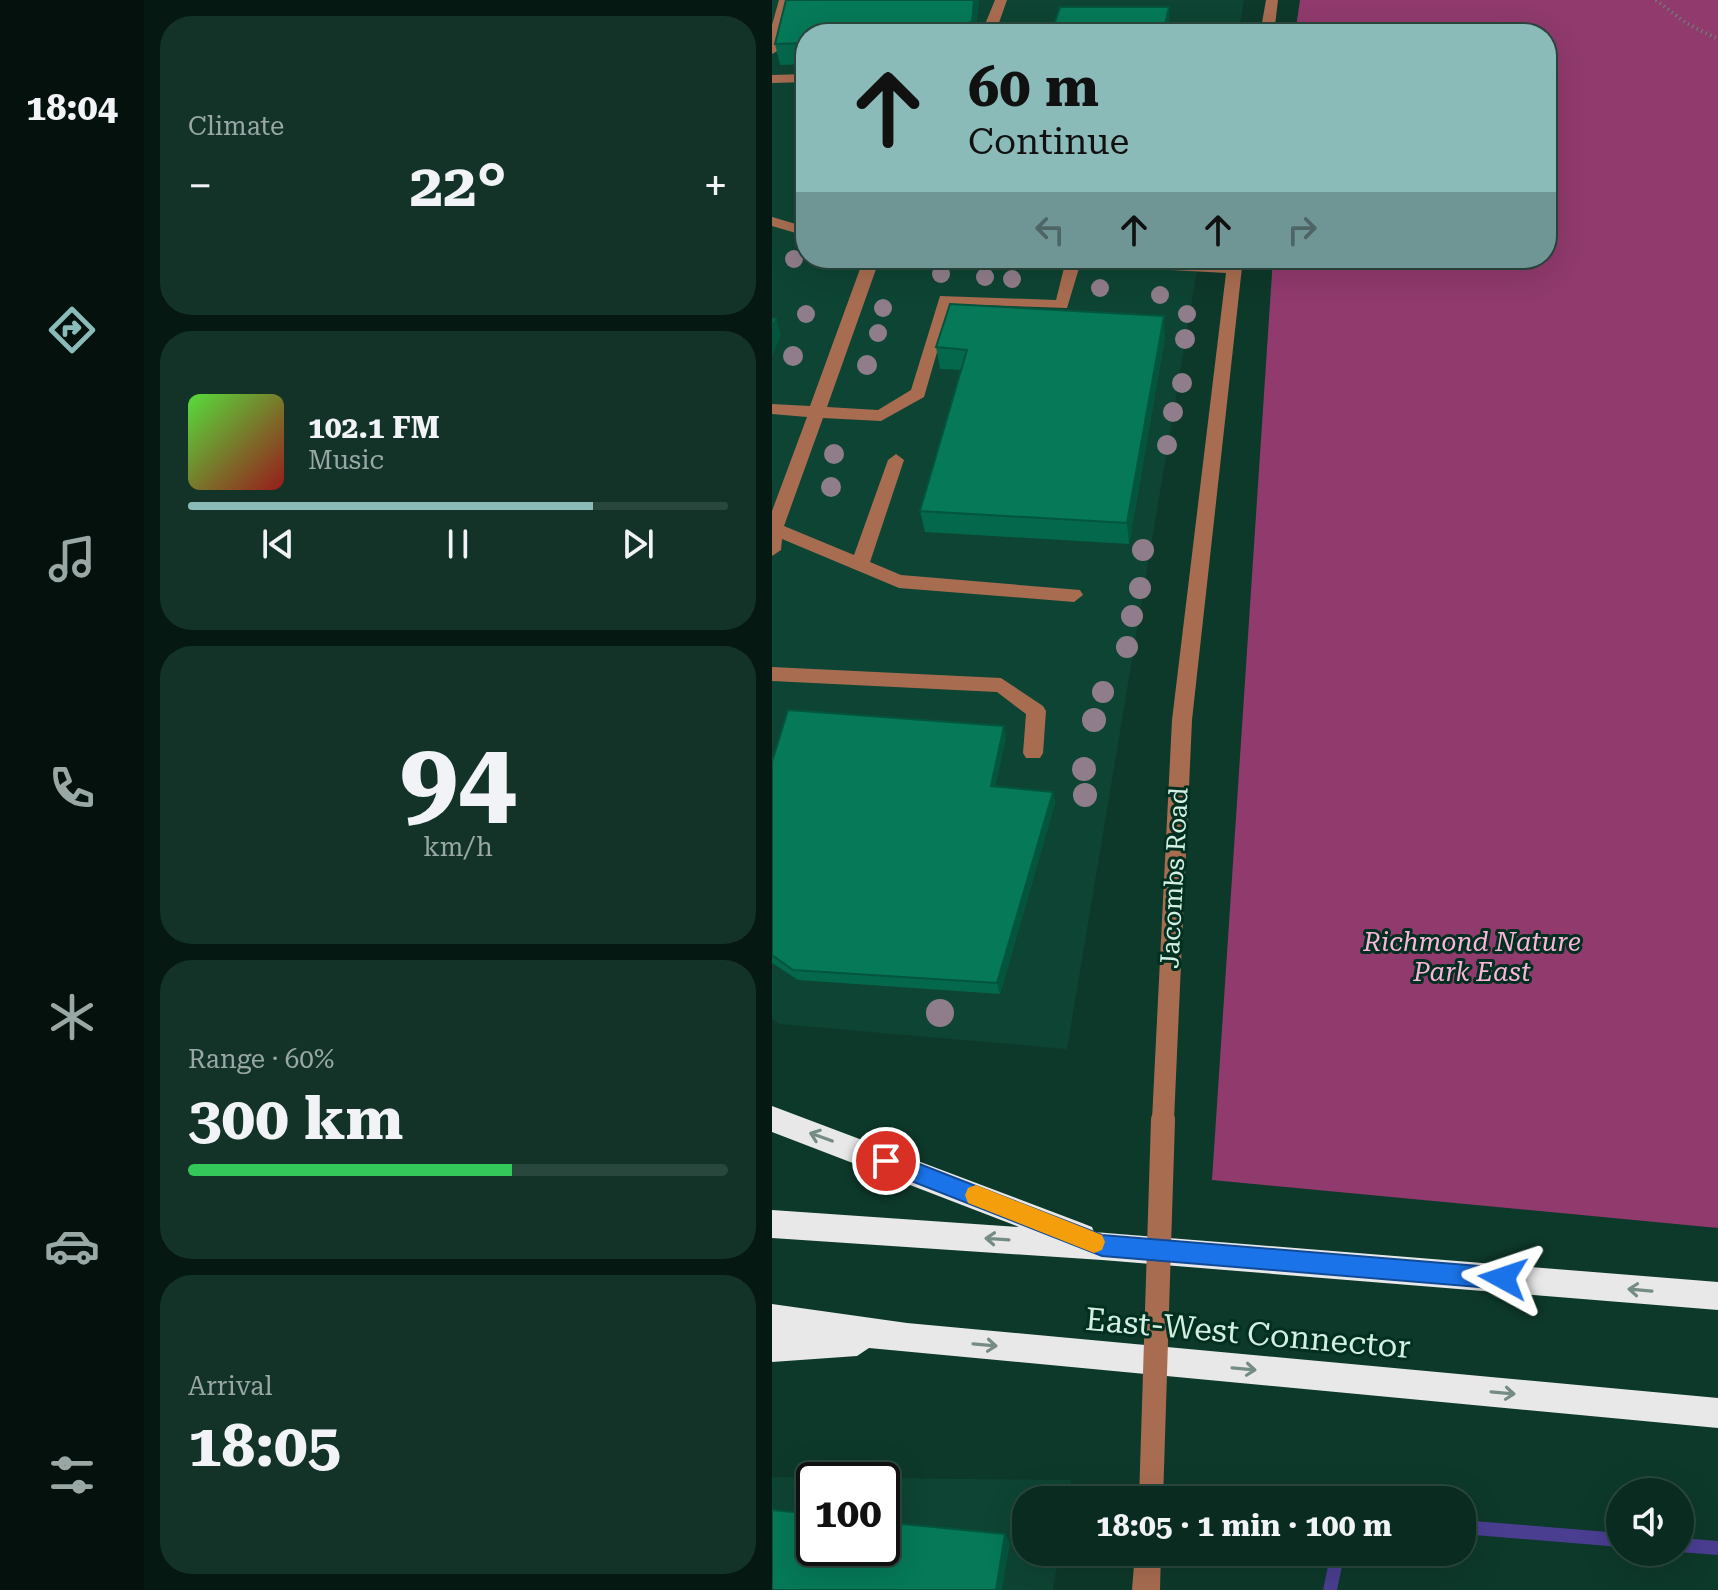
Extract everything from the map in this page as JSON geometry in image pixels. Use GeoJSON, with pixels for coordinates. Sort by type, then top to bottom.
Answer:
{"type":"FeatureCollection","features":[{"type":"Feature","properties":{"kind":"highway"},"geometry":{"type":"LineString","coordinates":[[772,1119],[914,1171],[1102,1246]]}},
{"type":"Feature","properties":{"kind":"highway"},"geometry":{"type":"LineString","coordinates":[[772,1224],[1102,1246],[1718,1296]]}},
{"type":"Feature","properties":{"kind":"highway","name":"East-West Connector"},"geometry":{"type":"LineString","coordinates":[[772,1319],[907,1338],[1718,1413]]}},
{"type":"Feature","properties":{"kind":"highway"},"geometry":{"type":"LineString","coordinates":[[772,1347],[907,1338]]}},
{"type":"Feature","properties":{"kind":"street"},"geometry":{"type":"LineString","coordinates":[[772,50],[785,0]]}},
{"type":"Feature","properties":{"kind":"street"},"geometry":{"type":"LineString","coordinates":[[992,24],[1001,0]]}},
{"type":"Feature","properties":{"kind":"street"},"geometry":{"type":"LineString","coordinates":[[1268,24],[1272,0]]}},
{"type":"Feature","properties":{"kind":"street"},"geometry":{"type":"LineString","coordinates":[[772,79],[796,78]]}},
{"type":"Feature","properties":{"kind":"street"},"geometry":{"type":"LineString","coordinates":[[772,221],[796,229]]}},
{"type":"Feature","properties":{"kind":"street"},"geometry":{"type":"LineString","coordinates":[[772,550],[773,529],[868,268]]}},
{"type":"Feature","properties":{"kind":"street"},"geometry":{"type":"LineString","coordinates":[[772,409],[881,416],[918,393],[945,299],[1062,305],[1072,268]]}},
{"type":"Feature","properties":{"kind":"street","name":"Jacombs Road"},"geometry":{"type":"LineString","coordinates":[[1151,1486],[1163,1120],[1182,720],[1233,268]]}},
{"type":"Feature","properties":{"kind":"street"},"geometry":{"type":"LineString","coordinates":[[860,565],[896,460]]}},
{"type":"Feature","properties":{"kind":"street"},"geometry":{"type":"LineString","coordinates":[[773,529],[899,581],[1074,595]]}},
{"type":"Feature","properties":{"kind":"street"},"geometry":{"type":"LineString","coordinates":[[772,674],[1001,685],[1036,711],[1033,753]]}},
{"type":"Feature","properties":{"kind":"street"},"geometry":{"type":"LineString","coordinates":[[1146,1590],[1147,1566]]}},
{"type":"Feature","properties":{"kind":"path"},"geometry":{"type":"LineString","coordinates":[[1656,0],[1686,23],[1718,39]]}},
{"type":"Feature","properties":{"kind":"shaded area"},"geometry":{"type":"Polygon","coordinates":[[[772,0],[1244,0],[1240,24],[796,24],[796,268],[1197,268],[1067,1049],[780,1024],[772,1019],[772,0]]]}},
{"type":"Feature","properties":{"kind":"shaded area"},"geometry":{"type":"Polygon","coordinates":[[[772,1477],[796,1477],[796,1566],[900,1566],[900,1478],[1071,1480],[1070,1486],[1012,1486],[1012,1566],[1057,1566],[1053,1590],[772,1590],[772,1477]]]}},
{"type":"Feature","properties":{"kind":"green space","name":"Richmond Nature Park East"},"geometry":{"type":"Polygon","coordinates":[[[1300,0],[1718,0],[1718,1228],[1212,1180],[1272,268],[1556,268],[1556,24],[1296,24],[1300,0]]]}},
{"type":"Feature","properties":{"kind":"building"},"geometry":{"type":"Polygon","coordinates":[[[786,0],[974,0],[972,21],[967,24],[796,24],[796,43],[775,44],[786,0]]]}},
{"type":"Feature","properties":{"kind":"building"},"geometry":{"type":"Polygon","coordinates":[[[1060,7],[1169,7],[1165,24],[1054,24],[1060,7]]]}},
{"type":"Feature","properties":{"kind":"building"},"geometry":{"type":"Polygon","coordinates":[[[950,304],[1164,316],[1127,523],[920,511],[967,350],[936,347],[950,304]]]}},
{"type":"Feature","properties":{"kind":"building"},"geometry":{"type":"Polygon","coordinates":[[[788,710],[1004,726],[991,786],[1053,792],[997,983],[793,970],[772,955],[772,762],[788,710]]]}},
{"type":"Feature","properties":{"kind":"building"},"geometry":{"type":"Polygon","coordinates":[[[772,1510],[796,1512],[796,1566],[900,1566],[900,1524],[1005,1534],[996,1590],[772,1590],[772,1510]]]}},
{"type":"Feature","properties":{"kind":"waterway"},"geometry":{"type":"LineString","coordinates":[[1476,1528],[1606,1539]]}},
{"type":"Feature","properties":{"kind":"waterway"},"geometry":{"type":"LineString","coordinates":[[1694,1546],[1718,1548]]}},
{"type":"Feature","properties":{"kind":"waterway"},"geometry":{"type":"LineString","coordinates":[[1330,1590],[1335,1566]]}},
{"type":"Feature","properties":{"kind":"slow traffic"},"geometry":{"type":"LineString","coordinates":[[976,1195],[1094,1242]]}},
{"type":"Feature","properties":{"kind":"route"},"geometry":{"type":"LineString","coordinates":[[886,1161],[1102,1246],[1503,1278]]}}]}
